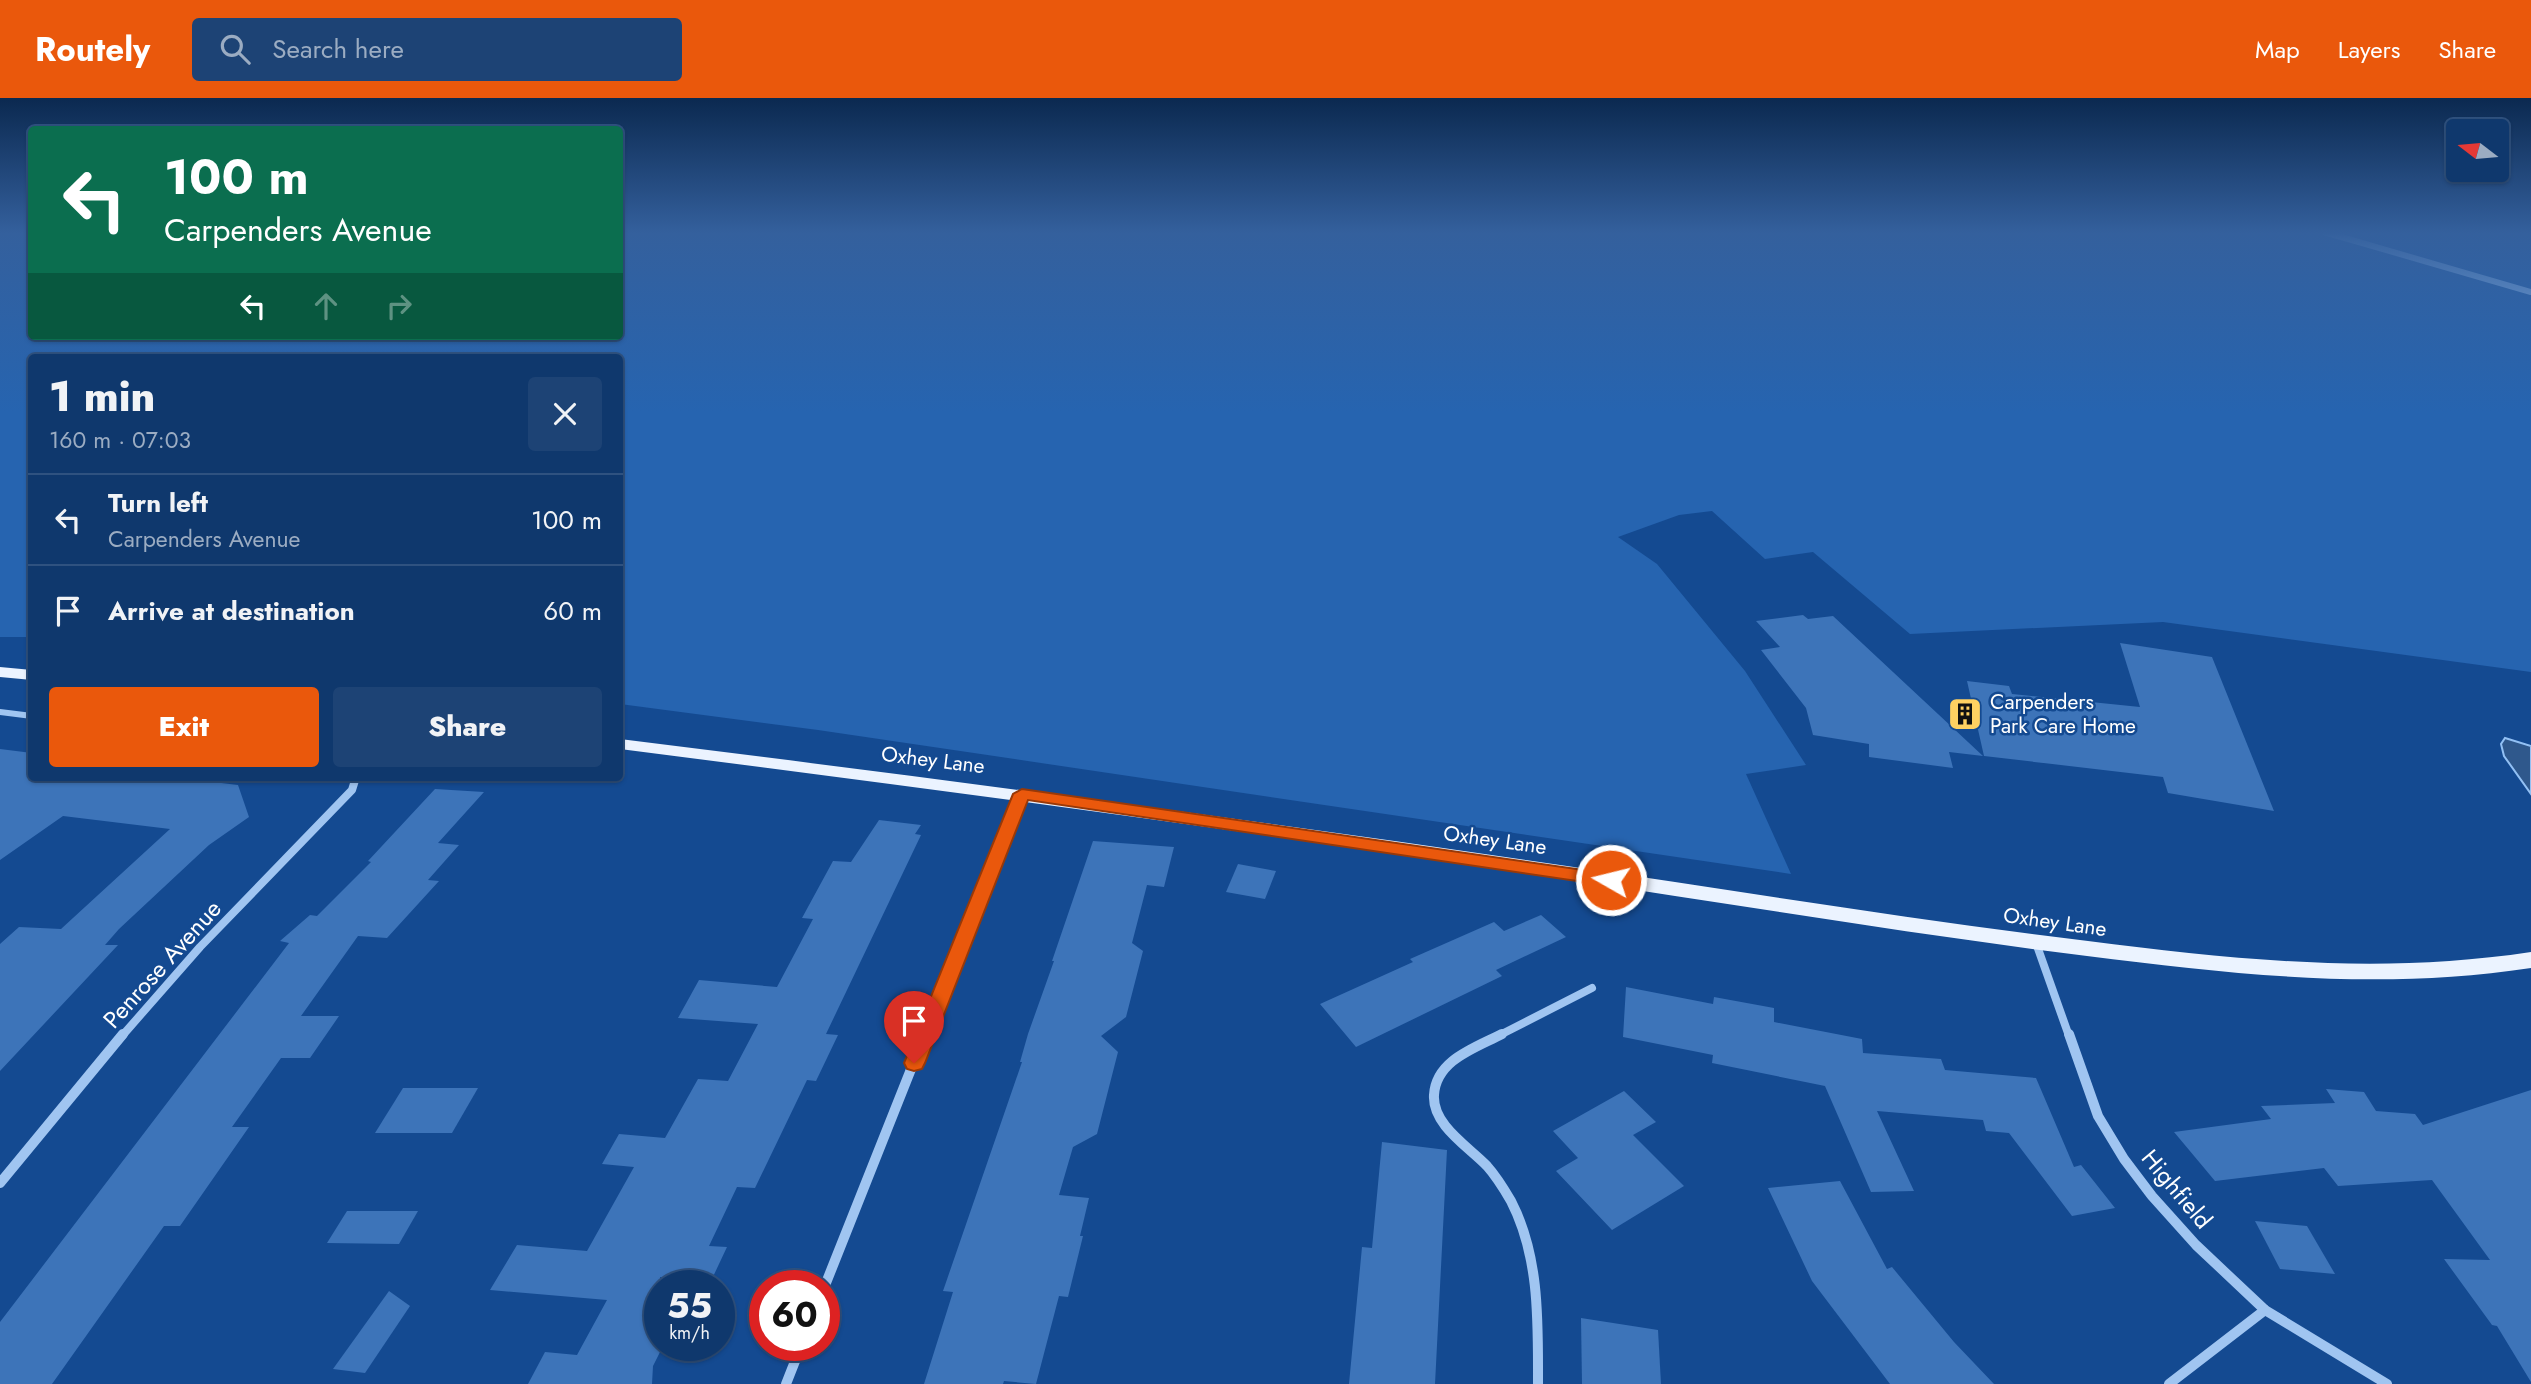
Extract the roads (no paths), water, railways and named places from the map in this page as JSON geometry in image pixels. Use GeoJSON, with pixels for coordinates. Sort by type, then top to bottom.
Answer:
{"type":"FeatureCollection","features":[{"type":"Feature","properties":{"kind":"main road"},"geometry":{"type":"LineString","coordinates":[[0,672],[28,675]]}},
{"type":"Feature","properties":{"kind":"main road","name":"Oxhey Lane"},"geometry":{"type":"LineString","coordinates":[[623,744],[1022,794],[2036,942],[2246,969],[2428,972],[2531,960]]}},
{"type":"Feature","properties":{"kind":"street"},"geometry":{"type":"LineString","coordinates":[[0,712],[28,716]]}},
{"type":"Feature","properties":{"kind":"street","name":"Penrose Avenue"},"geometry":{"type":"LineString","coordinates":[[0,1183],[145,1008],[200,947],[352,790],[355,781]]}},
{"type":"Feature","properties":{"kind":"street"},"geometry":{"type":"LineString","coordinates":[[831,1270],[1022,794]]}},
{"type":"Feature","properties":{"kind":"street","name":"Highfield"},"geometry":{"type":"LineString","coordinates":[[2036,942],[2098,1116],[2124,1159],[2152,1196],[2196,1245],[2265,1310],[2387,1384]]}},
{"type":"Feature","properties":{"kind":"street"},"geometry":{"type":"LineString","coordinates":[[1538,1384],[1537,1283],[1528,1242],[1516,1209],[1495,1175],[1447,1125],[1435,1107],[1435,1090],[1439,1077],[1452,1060],[1592,988]]}},
{"type":"Feature","properties":{"kind":"street"},"geometry":{"type":"LineString","coordinates":[[2169,1384],[2265,1310]]}},
{"type":"Feature","properties":{"kind":"street"},"geometry":{"type":"LineString","coordinates":[[786,1384],[795,1361]]}},
{"type":"Feature","properties":{"kind":"place","name":"Carpenders Park Care Home"},"geometry":{"type":"Point","coordinates":[1965,714]}}]}
